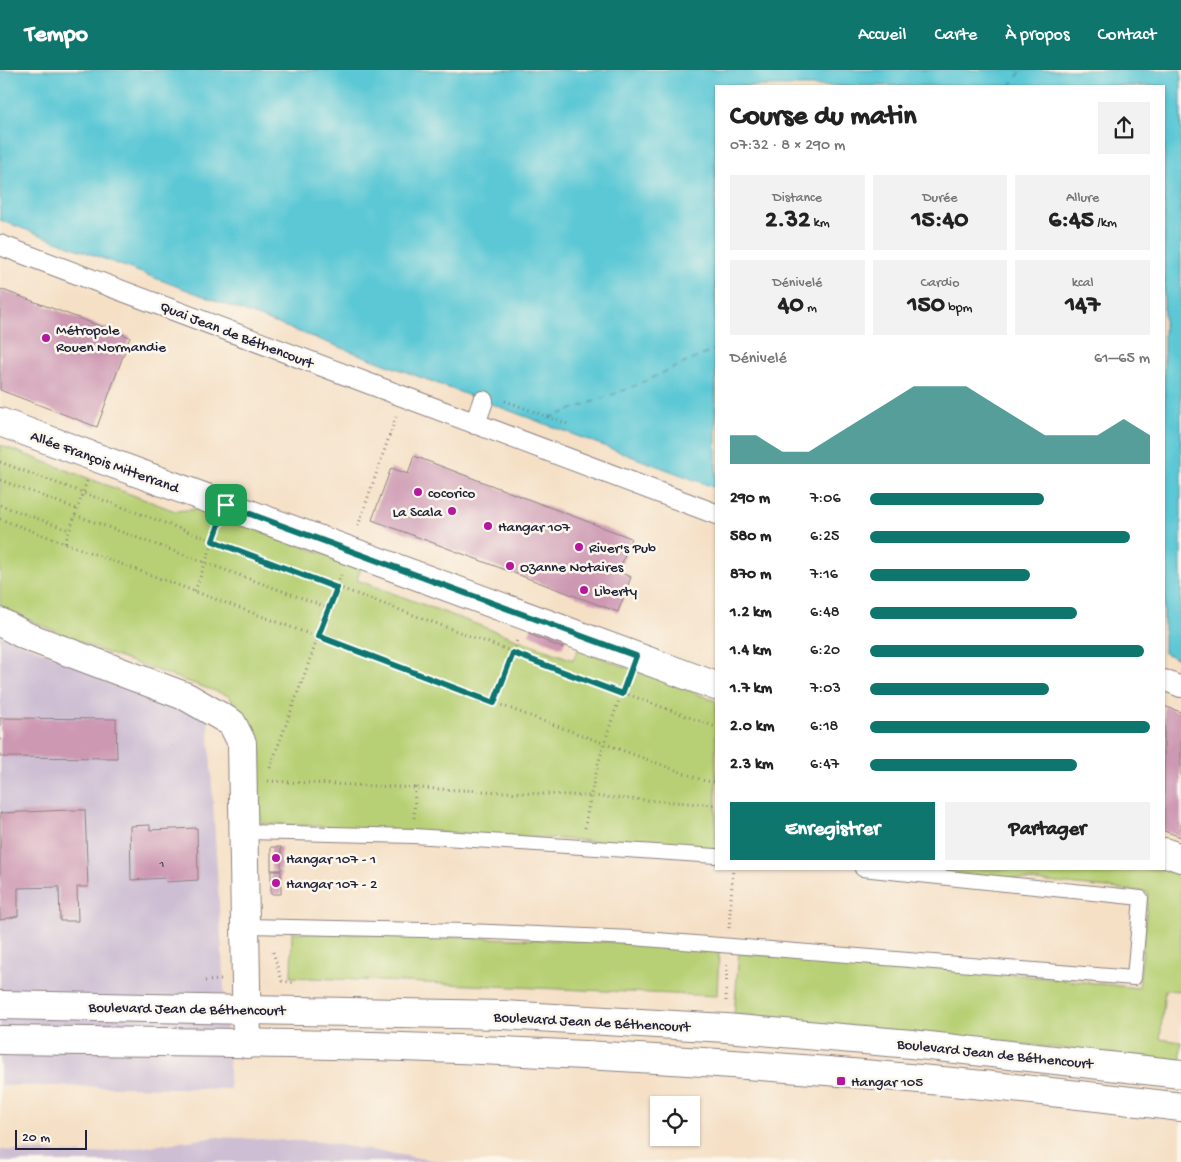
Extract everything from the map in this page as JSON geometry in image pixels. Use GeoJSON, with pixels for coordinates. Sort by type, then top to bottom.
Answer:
{"type":"FeatureCollection","features":[{"type":"Feature","properties":{"kind":"main road","name":"Allée François Mitterrand"},"geometry":{"type":"LineString","coordinates":[[0,422],[715,686]]}},
{"type":"Feature","properties":{"kind":"main road"},"geometry":{"type":"LineString","coordinates":[[0,622],[26,636],[187,697],[232,722],[242,744],[244,782],[247,1044]]}},
{"type":"Feature","properties":{"kind":"main road"},"geometry":{"type":"LineString","coordinates":[[1165,852],[1181,858]]}},
{"type":"Feature","properties":{"kind":"main road","name":"Boulevard Jean de Béthencourt"},"geometry":{"type":"LineString","coordinates":[[0,1005],[503,1015],[726,1028],[910,1044],[1181,1074]]}},
{"type":"Feature","properties":{"kind":"main road"},"geometry":{"type":"LineString","coordinates":[[0,1040],[247,1044],[521,1052],[724,1063],[1049,1091],[1181,1107]]}},
{"type":"Feature","properties":{"kind":"street","name":"Quai Jean de Béthencourt"},"geometry":{"type":"LineString","coordinates":[[0,244],[715,514]]}},
{"type":"Feature","properties":{"kind":"street"},"geometry":{"type":"LineString","coordinates":[[475,424],[483,401]]}},
{"type":"Feature","properties":{"kind":"street"},"geometry":{"type":"LineString","coordinates":[[1165,680],[1181,686]]}},
{"type":"Feature","properties":{"kind":"lane"},"geometry":{"type":"LineString","coordinates":[[246,832],[414,836],[715,856]]}},
{"type":"Feature","properties":{"kind":"lane"},"geometry":{"type":"LineString","coordinates":[[247,926],[466,931],[633,938],[1134,978],[1141,898],[872,870]]}},
{"type":"Feature","properties":{"kind":"path"},"geometry":{"type":"LineString","coordinates":[[483,401],[486,394],[568,424]]}},
{"type":"Feature","properties":{"kind":"path"},"geometry":{"type":"LineString","coordinates":[[244,782],[267,780],[274,753],[337,588],[403,397]]}},
{"type":"Feature","properties":{"kind":"path"},"geometry":{"type":"LineString","coordinates":[[65,543],[96,457]]}},
{"type":"Feature","properties":{"kind":"path"},"geometry":{"type":"LineString","coordinates":[[0,462],[622,694],[715,727]]}},
{"type":"Feature","properties":{"kind":"path"},"geometry":{"type":"LineString","coordinates":[[0,480],[77,510]]}},
{"type":"Feature","properties":{"kind":"path"},"geometry":{"type":"LineString","coordinates":[[0,505],[70,530]]}},
{"type":"Feature","properties":{"kind":"path"},"geometry":{"type":"LineString","coordinates":[[195,591],[226,505]]}},
{"type":"Feature","properties":{"kind":"path"},"geometry":{"type":"LineString","coordinates":[[75,516],[329,608]]}},
{"type":"Feature","properties":{"kind":"path"},"geometry":{"type":"LineString","coordinates":[[0,519],[318,636],[603,744],[705,781],[715,782]]}},
{"type":"Feature","properties":{"kind":"path"},"geometry":{"type":"LineString","coordinates":[[494,703],[526,616]]}},
{"type":"Feature","properties":{"kind":"path"},"geometry":{"type":"LineString","coordinates":[[585,830],[589,796],[603,744],[636,656]]}},
{"type":"Feature","properties":{"kind":"path"},"geometry":{"type":"LineString","coordinates":[[413,827],[415,787]]}},
{"type":"Feature","properties":{"kind":"shaded area"},"geometry":{"type":"Polygon","coordinates":[[[0,635],[208,717],[230,1089],[0,1085],[0,635]]]}},
{"type":"Feature","properties":{"kind":"shaded area"},"geometry":{"type":"Polygon","coordinates":[[[218,1137],[321,1142],[444,1162],[0,1162],[0,1150],[91,1154],[218,1137]]]}},
{"type":"Feature","properties":{"kind":"green space"},"geometry":{"type":"Polygon","coordinates":[[[0,445],[175,511],[199,509],[361,567],[357,580],[573,660],[578,649],[715,701],[715,850],[547,838],[257,823],[261,751],[246,719],[229,696],[101,651],[0,607],[0,445]]]}},
{"type":"Feature","properties":{"kind":"green space"},"geometry":{"type":"Polygon","coordinates":[[[1165,866],[1181,873],[1181,991],[1165,990],[1160,1039],[1181,1042],[1181,1061],[734,1014],[739,953],[1001,973],[1139,988],[1148,892],[926,870],[1165,870],[1165,866]]]}},
{"type":"Feature","properties":{"kind":"green space"},"geometry":{"type":"Polygon","coordinates":[[[292,932],[615,942],[719,951],[717,996],[291,977],[292,932]]]}},
{"type":"Feature","properties":{"kind":"water"},"geometry":{"type":"Polygon","coordinates":[[[0,70],[1181,70],[1181,660],[1165,653],[1165,85],[715,85],[715,488],[0,220],[0,70]]]}},
{"type":"Feature","properties":{"kind":"building","name":"Métropole Rouen Normandie"},"geometry":{"type":"Polygon","coordinates":[[[0,289],[130,337],[97,427],[0,390],[0,289]]]}},
{"type":"Feature","properties":{"kind":"building","name":"Hangar 107"},"geometry":{"type":"Polygon","coordinates":[[[414,456],[631,538],[619,572],[631,577],[618,612],[372,520],[391,468],[408,474],[414,456]]]}},
{"type":"Feature","properties":{"kind":"building"},"geometry":{"type":"Polygon","coordinates":[[[535,619],[569,632],[562,648],[529,634],[535,619]]]}},
{"type":"Feature","properties":{"kind":"building"},"geometry":{"type":"Polygon","coordinates":[[[1165,706],[1181,712],[1181,837],[1165,831],[1165,706]]]}},
{"type":"Feature","properties":{"kind":"building"},"geometry":{"type":"Polygon","coordinates":[[[0,718],[116,719],[117,758],[0,757],[0,718]]]}},
{"type":"Feature","properties":{"kind":"building"},"geometry":{"type":"Polygon","coordinates":[[[85,810],[88,887],[77,887],[78,921],[60,921],[59,887],[18,888],[18,916],[0,920],[0,813],[85,810]]]}},
{"type":"Feature","properties":{"kind":"building"},"geometry":{"type":"Polygon","coordinates":[[[150,825],[150,830],[197,828],[198,880],[166,882],[165,878],[131,880],[130,826],[150,825]]]}},
{"type":"Feature","properties":{"kind":"building","name":"Hangar 107 - 1"},"geometry":{"type":"Polygon","coordinates":[[[271,847],[281,847],[281,870],[271,870],[271,847]]]}},
{"type":"Feature","properties":{"kind":"building","name":"Hangar 107 - 2"},"geometry":{"type":"Polygon","coordinates":[[[271,871],[281,871],[281,894],[271,894],[271,871]]]}},
{"type":"Feature","properties":{"kind":"ferry route"},"geometry":{"type":"LineString","coordinates":[[1011,85],[1022,70]]}},
{"type":"Feature","properties":{"kind":"ferry route"},"geometry":{"type":"LineString","coordinates":[[549,418],[625,390],[715,349]]}},
{"type":"Feature","properties":{"kind":"place","name":"Métropole Rouen Normandie"},"geometry":{"type":"Point","coordinates":[46,338]}},
{"type":"Feature","properties":{"kind":"place","name":"cocorico"},"geometry":{"type":"Point","coordinates":[418,492]}},
{"type":"Feature","properties":{"kind":"place","name":"La Scala"},"geometry":{"type":"Point","coordinates":[452,511]}},
{"type":"Feature","properties":{"kind":"place","name":"Hangar 107"},"geometry":{"type":"Point","coordinates":[488,526]}},
{"type":"Feature","properties":{"kind":"place","name":"River's Pub"},"geometry":{"type":"Point","coordinates":[579,547]}},
{"type":"Feature","properties":{"kind":"place","name":"Ozanne Notaires"},"geometry":{"type":"Point","coordinates":[510,566]}},
{"type":"Feature","properties":{"kind":"place","name":"Liberty"},"geometry":{"type":"Point","coordinates":[584,590]}},
{"type":"Feature","properties":{"kind":"place","name":"Hangar 107 - 1"},"geometry":{"type":"Point","coordinates":[276,858]}},
{"type":"Feature","properties":{"kind":"place","name":"Hangar 107 - 2"},"geometry":{"type":"Point","coordinates":[276,883]}},
{"type":"Feature","properties":{"kind":"place","name":"Hangar 105"},"geometry":{"type":"Point","coordinates":[841,1081]}},
{"type":"Feature","properties":{"kind":"route"},"geometry":{"type":"LineString","coordinates":[[226,505],[636,656],[622,694],[513,653],[494,703],[318,636],[337,588],[213,541],[226,505]]}}]}
